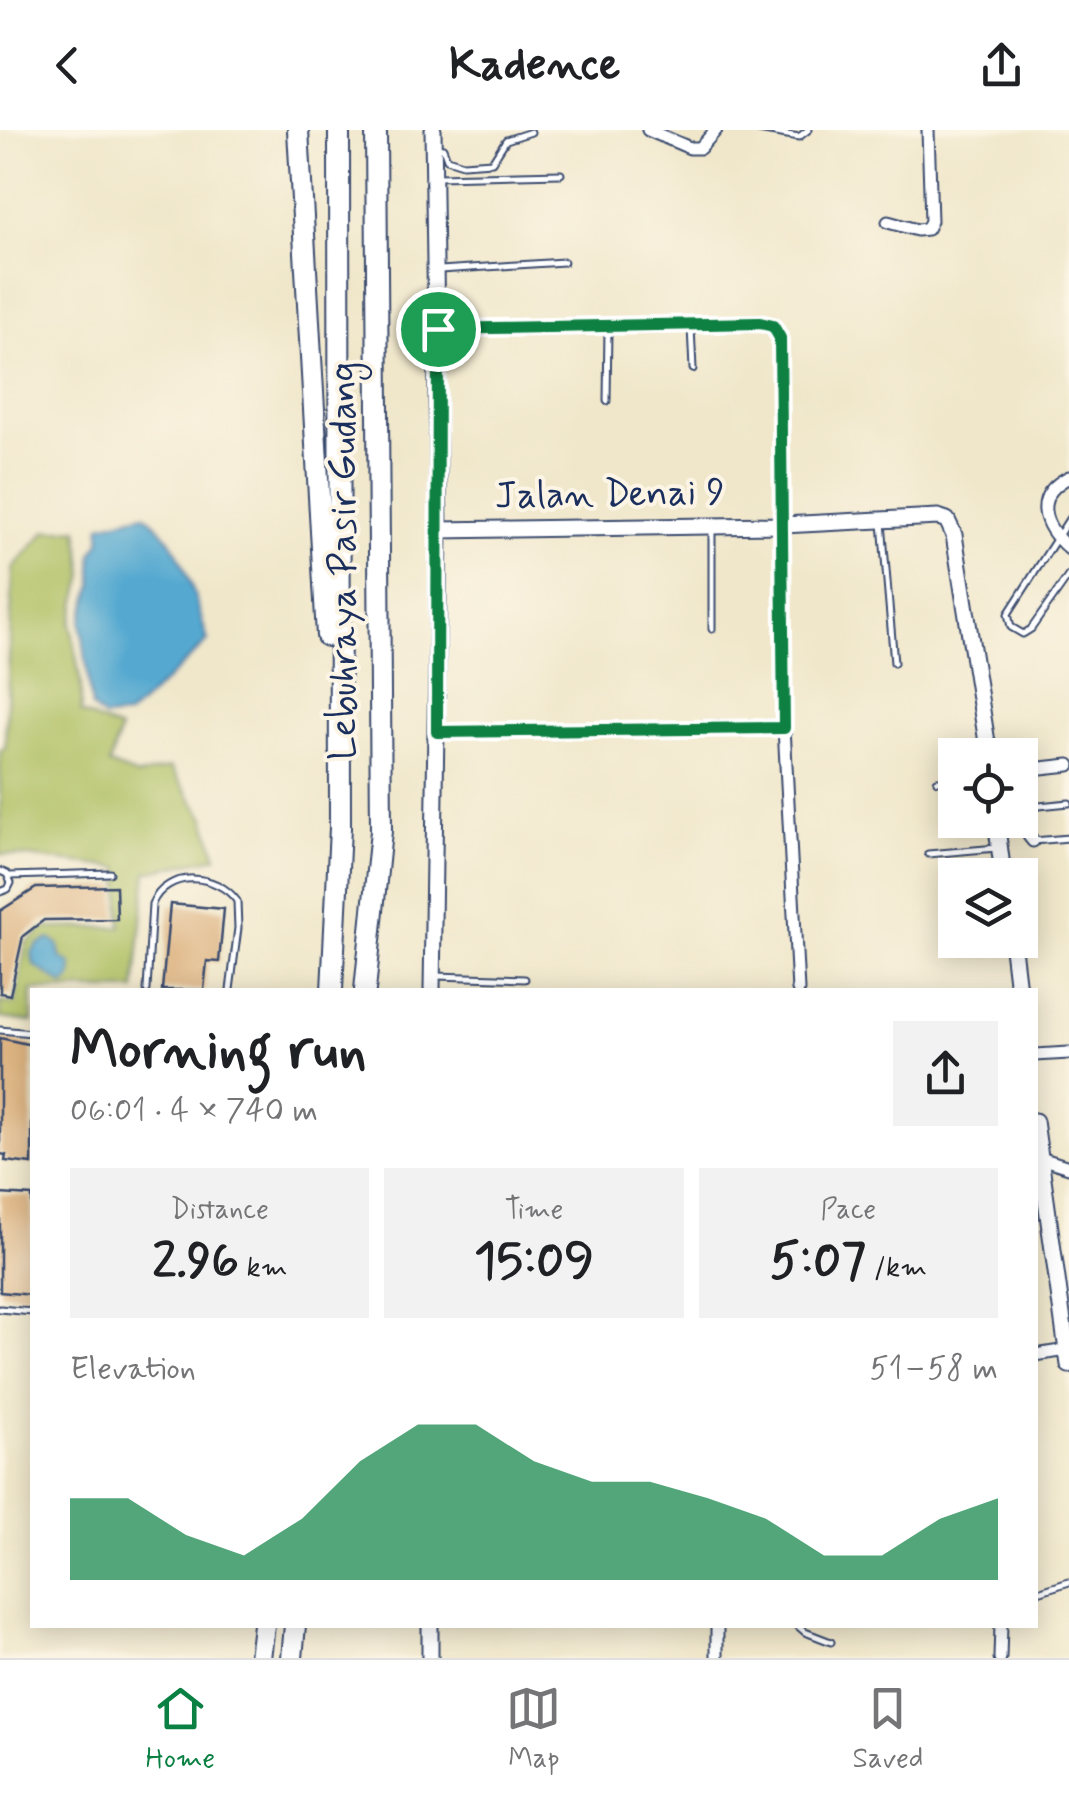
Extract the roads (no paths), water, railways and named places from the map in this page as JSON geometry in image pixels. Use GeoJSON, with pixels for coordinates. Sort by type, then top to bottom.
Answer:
{"type":"FeatureCollection","features":[{"type":"Feature","properties":{"kind":"highway"},"geometry":{"type":"LineString","coordinates":[[298,130],[340,828]]}},
{"type":"Feature","properties":{"kind":"highway","name":"Lebuhraya Pasir Gudang"},"geometry":{"type":"LineString","coordinates":[[332,988],[340,828],[340,130]]}},
{"type":"Feature","properties":{"kind":"highway","name":"Lebuhraya Pasir Gudang"},"geometry":{"type":"LineString","coordinates":[[366,988],[381,832],[376,130]]}},
{"type":"Feature","properties":{"kind":"highway"},"geometry":{"type":"LineString","coordinates":[[260,1658],[264,1628]]}},
{"type":"Feature","properties":{"kind":"highway"},"geometry":{"type":"LineString","coordinates":[[292,1658],[296,1628]]}},
{"type":"Feature","properties":{"kind":"street"},"geometry":{"type":"LineString","coordinates":[[648,130],[690,148],[700,148],[716,130]]}},
{"type":"Feature","properties":{"kind":"street"},"geometry":{"type":"LineString","coordinates":[[888,222],[917,230],[927,229],[931,221],[928,130]]}},
{"type":"Feature","properties":{"kind":"street"},"geometry":{"type":"LineString","coordinates":[[433,138],[439,530],[433,983]]}},
{"type":"Feature","properties":{"kind":"street"},"geometry":{"type":"LineString","coordinates":[[438,329],[760,323],[773,326],[780,338],[784,728],[798,988]]}},
{"type":"Feature","properties":{"kind":"street"},"geometry":{"type":"LineString","coordinates":[[1069,477],[1051,486],[1045,496],[1045,508],[1057,538],[1069,549]]}},
{"type":"Feature","properties":{"kind":"street","name":"Jalan Denai 9"},"geometry":{"type":"LineString","coordinates":[[439,530],[783,525],[938,517],[952,526],[986,738]]}},
{"type":"Feature","properties":{"kind":"street"},"geometry":{"type":"LineString","coordinates":[[437,732],[784,728]]}},
{"type":"Feature","properties":{"kind":"street"},"geometry":{"type":"LineString","coordinates":[[1038,767],[1069,765]]}},
{"type":"Feature","properties":{"kind":"street"},"geometry":{"type":"LineString","coordinates":[[999,838],[1001,858]]}},
{"type":"Feature","properties":{"kind":"street"},"geometry":{"type":"LineString","coordinates":[[1014,958],[1018,988]]}},
{"type":"Feature","properties":{"kind":"street"},"geometry":{"type":"LineString","coordinates":[[1038,1055],[1069,1053]]}},
{"type":"Feature","properties":{"kind":"street"},"geometry":{"type":"LineString","coordinates":[[1038,1143],[1068,1358],[1038,1355]]}},
{"type":"Feature","properties":{"kind":"street"},"geometry":{"type":"LineString","coordinates":[[1040,1158],[1069,1167]]}},
{"type":"Feature","properties":{"kind":"street"},"geometry":{"type":"LineString","coordinates":[[430,1628],[430,1658]]}},
{"type":"Feature","properties":{"kind":"street"},"geometry":{"type":"LineString","coordinates":[[716,1658],[717,1628]]}},
{"type":"Feature","properties":{"kind":"street"},"geometry":{"type":"LineString","coordinates":[[1000,1658],[1001,1628]]}},
{"type":"Feature","properties":{"kind":"lane"},"geometry":{"type":"LineString","coordinates":[[758,130],[798,138],[808,130]]}},
{"type":"Feature","properties":{"kind":"lane"},"geometry":{"type":"LineString","coordinates":[[433,138],[444,148],[447,159],[463,164],[492,162],[506,140],[531,132]]}},
{"type":"Feature","properties":{"kind":"lane"},"geometry":{"type":"LineString","coordinates":[[434,177],[561,174]]}},
{"type":"Feature","properties":{"kind":"lane"},"geometry":{"type":"LineString","coordinates":[[437,270],[564,262]]}},
{"type":"Feature","properties":{"kind":"lane"},"geometry":{"type":"LineString","coordinates":[[691,324],[692,368]]}},
{"type":"Feature","properties":{"kind":"lane"},"geometry":{"type":"LineString","coordinates":[[606,401],[608,326]]}},
{"type":"Feature","properties":{"kind":"lane"},"geometry":{"type":"LineString","coordinates":[[1069,519],[1008,614],[1011,628],[1022,634],[1032,629],[1069,575]]}},
{"type":"Feature","properties":{"kind":"lane"},"geometry":{"type":"LineString","coordinates":[[882,520],[894,664]]}},
{"type":"Feature","properties":{"kind":"lane"},"geometry":{"type":"LineString","coordinates":[[712,526],[712,629]]}},
{"type":"Feature","properties":{"kind":"lane"},"geometry":{"type":"LineString","coordinates":[[1038,806],[1069,802]]}},
{"type":"Feature","properties":{"kind":"lane"},"geometry":{"type":"LineString","coordinates":[[1033,841],[1069,838]]}},
{"type":"Feature","properties":{"kind":"lane"},"geometry":{"type":"LineString","coordinates":[[928,854],[1000,848]]}},
{"type":"Feature","properties":{"kind":"lane"},"geometry":{"type":"LineString","coordinates":[[0,871],[9,876],[110,873]]}},
{"type":"Feature","properties":{"kind":"lane"},"geometry":{"type":"LineString","coordinates":[[0,892],[10,886],[9,876]]}},
{"type":"Feature","properties":{"kind":"lane"},"geometry":{"type":"LineString","coordinates":[[147,988],[152,904],[164,885],[188,880],[220,884],[237,901],[238,928],[230,988]]}},
{"type":"Feature","properties":{"kind":"lane"},"geometry":{"type":"LineString","coordinates":[[433,983],[525,978]]}},
{"type":"Feature","properties":{"kind":"lane"},"geometry":{"type":"LineString","coordinates":[[0,1030],[30,1034]]}},
{"type":"Feature","properties":{"kind":"lane"},"geometry":{"type":"LineString","coordinates":[[0,1309],[30,1312]]}},
{"type":"Feature","properties":{"kind":"lane"},"geometry":{"type":"LineString","coordinates":[[1038,1592],[1069,1582]]}},
{"type":"Feature","properties":{"kind":"lane"},"geometry":{"type":"LineString","coordinates":[[801,1628],[832,1642]]}},
{"type":"Feature","properties":{"kind":"water"},"geometry":{"type":"Polygon","coordinates":[[[144,514],[179,555],[208,641],[128,716],[104,718],[92,708],[81,622],[93,584],[92,554],[100,542],[101,525],[144,514]]]}},
{"type":"Feature","properties":{"kind":"water"},"geometry":{"type":"Polygon","coordinates":[[[50,939],[58,944],[60,957],[72,965],[71,978],[64,985],[34,965],[32,953],[37,945],[50,939]]]}}]}
